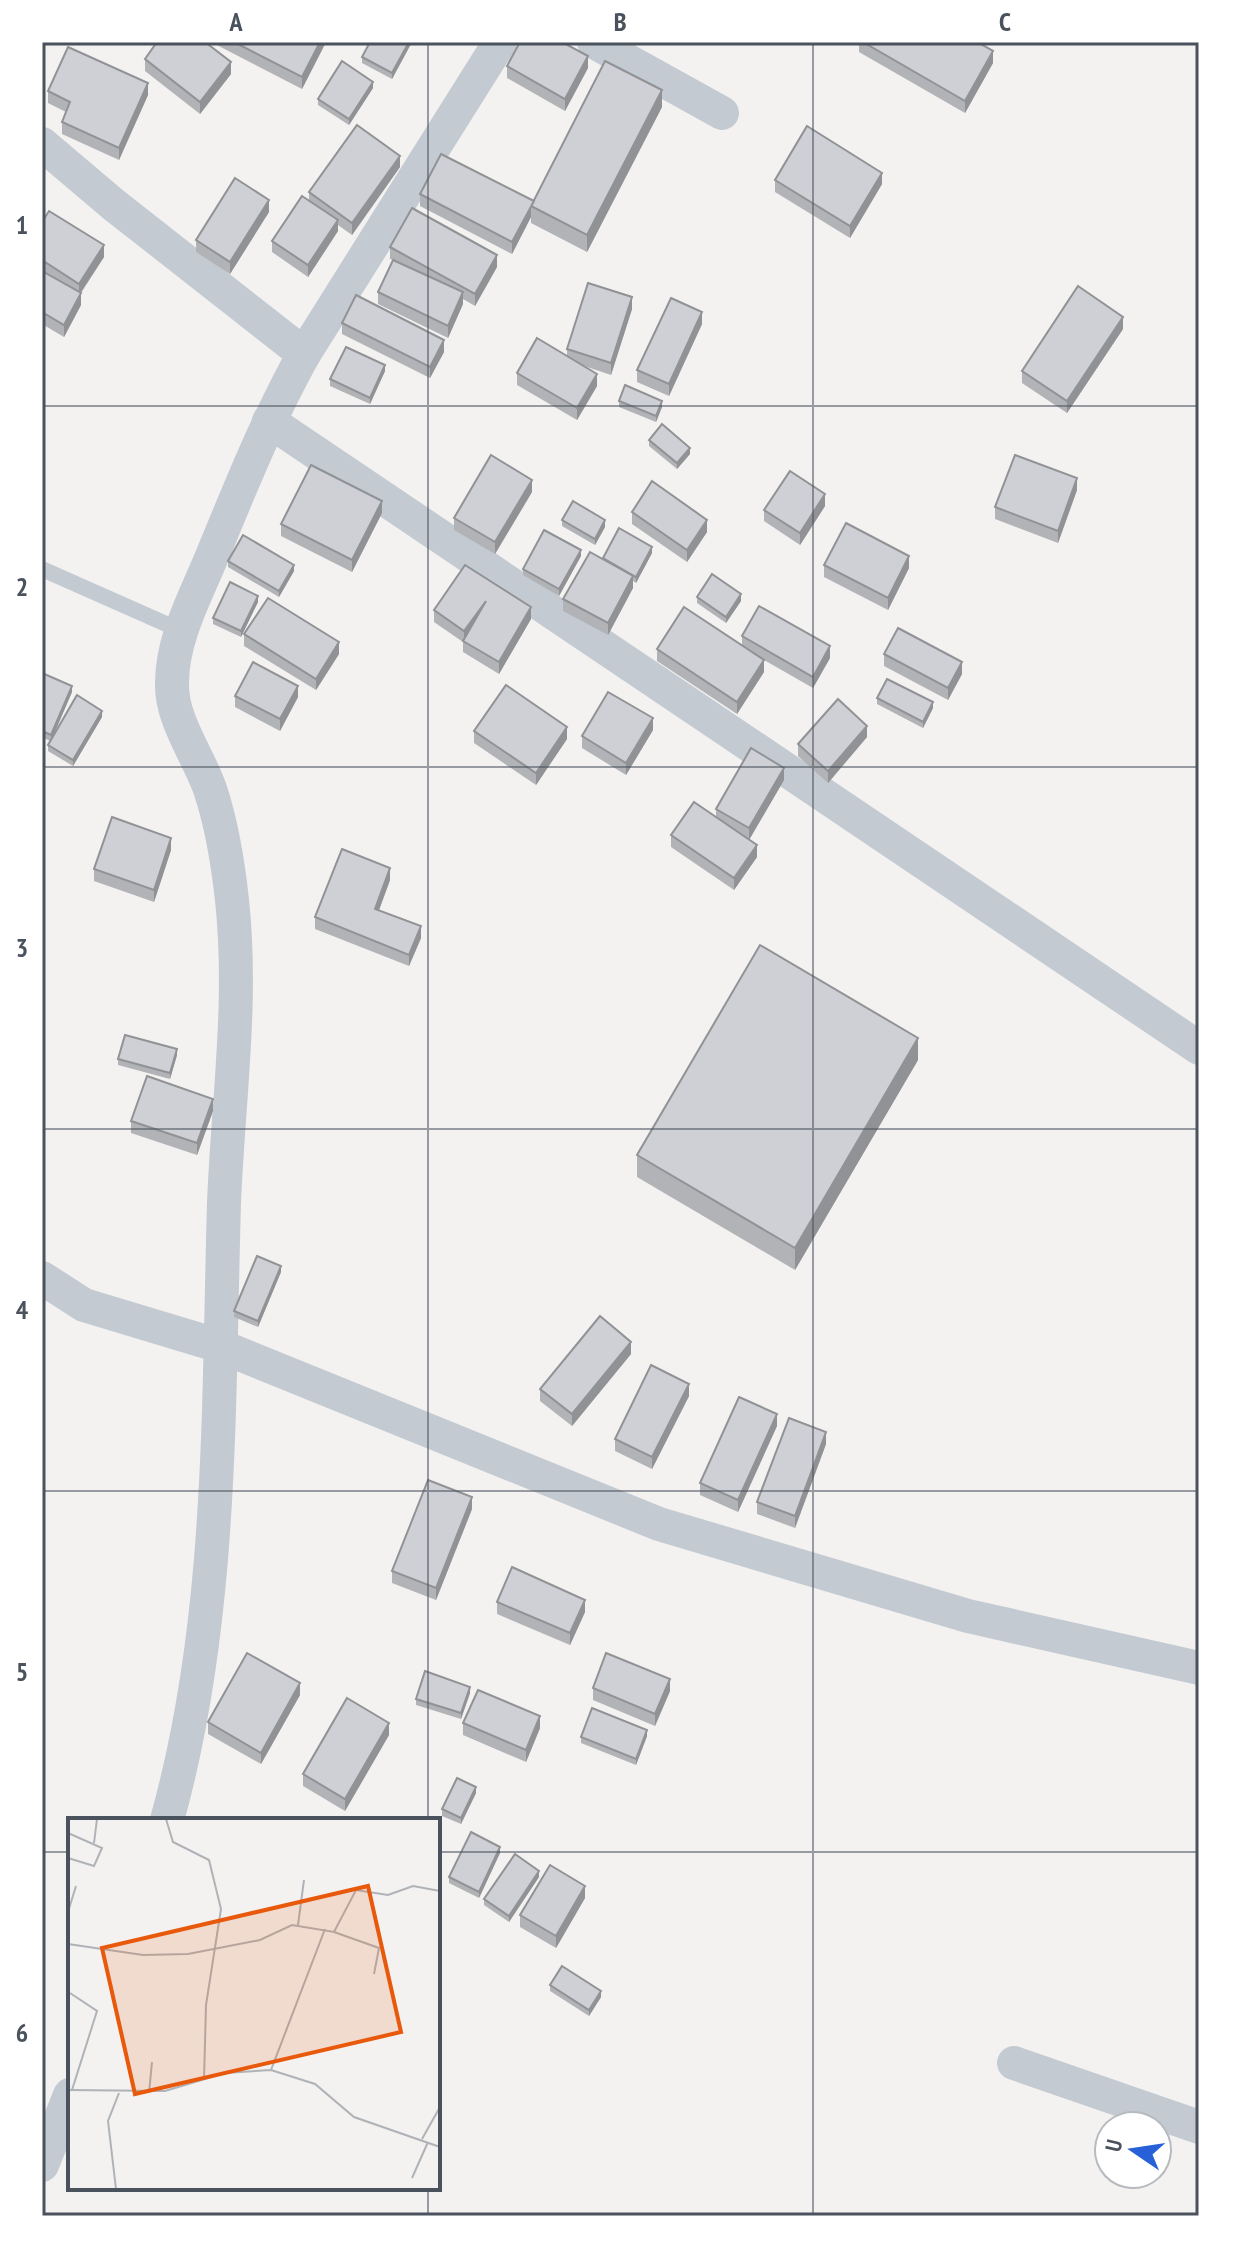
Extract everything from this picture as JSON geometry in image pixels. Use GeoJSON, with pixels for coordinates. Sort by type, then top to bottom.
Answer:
{"type":"FeatureCollection","features":[{"type":"Feature","properties":{"kind":"street"},"geometry":{"type":"LineString","coordinates":[[167,1818],[195,1684],[212,1576],[237,969],[232,899],[221,824],[175,707],[171,684],[182,631],[269,421],[304,354],[500,42]]}},
{"type":"Feature","properties":{"kind":"street"},"geometry":{"type":"LineString","coordinates":[[594,42],[722,113]]}},
{"type":"Feature","properties":{"kind":"street"},"geometry":{"type":"LineString","coordinates":[[42,144],[150,234],[304,354]]}},
{"type":"Feature","properties":{"kind":"street"},"geometry":{"type":"LineString","coordinates":[[269,421],[1199,1048]]}},
{"type":"Feature","properties":{"kind":"street"},"geometry":{"type":"LineString","coordinates":[[42,1278],[84,1305],[220,1346],[659,1524],[968,1616],[1199,1668]]}},
{"type":"Feature","properties":{"kind":"street"},"geometry":{"type":"LineString","coordinates":[[1014,2063],[1199,2127]]}},
{"type":"Feature","properties":{"kind":"street"},"geometry":{"type":"LineString","coordinates":[[42,2165],[68,2100]]}},
{"type":"Feature","properties":{"kind":"lane"},"geometry":{"type":"LineString","coordinates":[[42,569],[182,631]]}},
{"type":"Feature","properties":{"kind":"building"},"geometry":{"type":"Polygon","coordinates":[[[157,42],[205,42],[231,62],[200,102],[145,59],[157,42]]]}},
{"type":"Feature","properties":{"kind":"building"},"geometry":{"type":"Polygon","coordinates":[[[234,42],[320,42],[302,77],[234,42]]]}},
{"type":"Feature","properties":{"kind":"building"},"geometry":{"type":"Polygon","coordinates":[[[370,42],[409,42],[392,73],[362,57],[370,42]]]}},
{"type":"Feature","properties":{"kind":"building"},"geometry":{"type":"Polygon","coordinates":[[[520,42],[562,42],[588,56],[565,99],[507,66],[520,42]]]}},
{"type":"Feature","properties":{"kind":"building"},"geometry":{"type":"Polygon","coordinates":[[[863,42],[977,42],[993,51],[965,101],[863,42]]]}},
{"type":"Feature","properties":{"kind":"building"},"geometry":{"type":"Polygon","coordinates":[[[68,47],[148,83],[119,148],[62,122],[70,102],[48,91],[68,47]]]}},
{"type":"Feature","properties":{"kind":"building"},"geometry":{"type":"Polygon","coordinates":[[[342,61],[373,82],[349,119],[318,99],[342,61]]]}},
{"type":"Feature","properties":{"kind":"building"},"geometry":{"type":"Polygon","coordinates":[[[605,61],[662,90],[587,235],[531,206],[605,61]]]}},
{"type":"Feature","properties":{"kind":"building"},"geometry":{"type":"Polygon","coordinates":[[[357,125],[400,156],[352,223],[309,192],[357,125]]]}},
{"type":"Feature","properties":{"kind":"building"},"geometry":{"type":"Polygon","coordinates":[[[807,126],[882,173],[850,226],[775,180],[807,126]]]}},
{"type":"Feature","properties":{"kind":"building"},"geometry":{"type":"Polygon","coordinates":[[[441,154],[534,201],[512,242],[420,194],[441,154]]]}},
{"type":"Feature","properties":{"kind":"building"},"geometry":{"type":"Polygon","coordinates":[[[235,178],[269,200],[230,262],[196,240],[235,178]]]}},
{"type":"Feature","properties":{"kind":"building"},"geometry":{"type":"Polygon","coordinates":[[[302,196],[338,220],[308,265],[272,241],[302,196]]]}},
{"type":"Feature","properties":{"kind":"building"},"geometry":{"type":"Polygon","coordinates":[[[412,208],[497,255],[475,294],[390,247],[412,208]]]}},
{"type":"Feature","properties":{"kind":"building"},"geometry":{"type":"Polygon","coordinates":[[[49,211],[104,245],[79,284],[42,260],[42,222],[49,211]]]}},
{"type":"Feature","properties":{"kind":"building"},"geometry":{"type":"Polygon","coordinates":[[[393,260],[463,292],[448,326],[378,292],[393,260]]]}},
{"type":"Feature","properties":{"kind":"building"},"geometry":{"type":"Polygon","coordinates":[[[42,271],[81,293],[64,325],[42,312],[42,271]]]}},
{"type":"Feature","properties":{"kind":"building"},"geometry":{"type":"Polygon","coordinates":[[[588,283],[632,297],[611,363],[567,349],[588,283]]]}},
{"type":"Feature","properties":{"kind":"building"},"geometry":{"type":"Polygon","coordinates":[[[1078,286],[1123,317],[1067,401],[1022,371],[1078,286]]]}},
{"type":"Feature","properties":{"kind":"building"},"geometry":{"type":"Polygon","coordinates":[[[356,295],[444,340],[430,367],[342,323],[356,295]]]}},
{"type":"Feature","properties":{"kind":"building"},"geometry":{"type":"Polygon","coordinates":[[[671,298],[702,312],[669,384],[637,370],[671,298]]]}},
{"type":"Feature","properties":{"kind":"building"},"geometry":{"type":"Polygon","coordinates":[[[537,338],[597,374],[577,408],[517,373],[537,338]]]}},
{"type":"Feature","properties":{"kind":"building"},"geometry":{"type":"Polygon","coordinates":[[[346,347],[385,365],[370,398],[330,379],[346,347]]]}},
{"type":"Feature","properties":{"kind":"building"},"geometry":{"type":"Polygon","coordinates":[[[625,385],[662,401],[656,416],[619,401],[625,385]]]}},
{"type":"Feature","properties":{"kind":"building"},"geometry":{"type":"Polygon","coordinates":[[[662,424],[690,448],[677,463],[649,440],[662,424]]]}},
{"type":"Feature","properties":{"kind":"building"},"geometry":{"type":"Polygon","coordinates":[[[491,455],[532,480],[495,542],[454,518],[491,455]]]}},
{"type":"Feature","properties":{"kind":"building"},"geometry":{"type":"Polygon","coordinates":[[[1015,455],[1077,478],[1058,531],[995,507],[1015,455]]]}},
{"type":"Feature","properties":{"kind":"building"},"geometry":{"type":"Polygon","coordinates":[[[311,465],[382,501],[352,560],[281,524],[311,465]]]}},
{"type":"Feature","properties":{"kind":"building"},"geometry":{"type":"Polygon","coordinates":[[[790,471],[825,494],[800,533],[764,510],[790,471]]]}},
{"type":"Feature","properties":{"kind":"building"},"geometry":{"type":"Polygon","coordinates":[[[652,481],[707,520],[687,550],[632,512],[652,481]]]}},
{"type":"Feature","properties":{"kind":"building"},"geometry":{"type":"Polygon","coordinates":[[[573,501],[605,520],[595,539],[562,520],[573,501]]]}},
{"type":"Feature","properties":{"kind":"building"},"geometry":{"type":"Polygon","coordinates":[[[846,523],[909,556],[888,598],[824,565],[846,523]]]}},
{"type":"Feature","properties":{"kind":"building"},"geometry":{"type":"Polygon","coordinates":[[[619,528],[652,547],[636,577],[603,558],[619,528]]]}},
{"type":"Feature","properties":{"kind":"building"},"geometry":{"type":"Polygon","coordinates":[[[544,530],[581,550],[559,589],[523,569],[544,530]]]}},
{"type":"Feature","properties":{"kind":"building"},"geometry":{"type":"Polygon","coordinates":[[[243,535],[294,565],[279,591],[228,561],[243,535]]]}},
{"type":"Feature","properties":{"kind":"building"},"geometry":{"type":"Polygon","coordinates":[[[590,552],[633,576],[608,623],[563,599],[590,552]]]}},
{"type":"Feature","properties":{"kind":"building"},"geometry":{"type":"Polygon","coordinates":[[[465,565],[531,607],[499,662],[463,641],[486,601],[464,631],[434,610],[465,565]]]}},
{"type":"Feature","properties":{"kind":"building"},"geometry":{"type":"Polygon","coordinates":[[[712,574],[741,594],[726,617],[697,597],[712,574]]]}},
{"type":"Feature","properties":{"kind":"building"},"geometry":{"type":"Polygon","coordinates":[[[230,582],[258,596],[241,631],[213,618],[230,582]]]}},
{"type":"Feature","properties":{"kind":"building"},"geometry":{"type":"Polygon","coordinates":[[[268,598],[339,642],[316,679],[244,634],[268,598]]]}},
{"type":"Feature","properties":{"kind":"building"},"geometry":{"type":"Polygon","coordinates":[[[759,606],[830,646],[813,677],[742,636],[759,606]]]}},
{"type":"Feature","properties":{"kind":"building"},"geometry":{"type":"Polygon","coordinates":[[[684,607],[764,660],[737,702],[657,649],[684,607]]]}},
{"type":"Feature","properties":{"kind":"building"},"geometry":{"type":"Polygon","coordinates":[[[898,628],[962,662],[948,688],[884,654],[898,628]]]}},
{"type":"Feature","properties":{"kind":"building"},"geometry":{"type":"Polygon","coordinates":[[[253,662],[298,686],[280,719],[235,696],[253,662]]]}},
{"type":"Feature","properties":{"kind":"building"},"geometry":{"type":"Polygon","coordinates":[[[42,673],[72,686],[51,735],[42,731],[42,673]]]}},
{"type":"Feature","properties":{"kind":"building"},"geometry":{"type":"Polygon","coordinates":[[[887,679],[933,702],[923,722],[877,698],[887,679]]]}},
{"type":"Feature","properties":{"kind":"building"},"geometry":{"type":"Polygon","coordinates":[[[506,685],[567,727],[536,773],[474,731],[506,685]]]}},
{"type":"Feature","properties":{"kind":"building"},"geometry":{"type":"Polygon","coordinates":[[[608,692],[653,718],[626,763],[582,736],[608,692]]]}},
{"type":"Feature","properties":{"kind":"building"},"geometry":{"type":"Polygon","coordinates":[[[77,695],[102,711],[73,760],[48,745],[77,695]]]}},
{"type":"Feature","properties":{"kind":"building"},"geometry":{"type":"Polygon","coordinates":[[[838,699],[867,726],[828,771],[798,744],[838,699]]]}},
{"type":"Feature","properties":{"kind":"building"},"geometry":{"type":"Polygon","coordinates":[[[751,748],[784,768],[749,828],[716,809],[751,748]]]}},
{"type":"Feature","properties":{"kind":"building"},"geometry":{"type":"Polygon","coordinates":[[[694,802],[757,845],[734,878],[671,835],[694,802]]]}},
{"type":"Feature","properties":{"kind":"building"},"geometry":{"type":"Polygon","coordinates":[[[112,817],[171,838],[154,890],[94,869],[112,817]]]}},
{"type":"Feature","properties":{"kind":"building"},"geometry":{"type":"Polygon","coordinates":[[[342,849],[390,868],[375,909],[421,926],[409,955],[315,917],[342,849]]]}},
{"type":"Feature","properties":{"kind":"building"},"geometry":{"type":"Polygon","coordinates":[[[760,945],[918,1038],[795,1248],[637,1155],[760,945]]]}},
{"type":"Feature","properties":{"kind":"building"},"geometry":{"type":"Polygon","coordinates":[[[125,1035],[177,1049],[170,1073],[118,1059],[125,1035]]]}},
{"type":"Feature","properties":{"kind":"building"},"geometry":{"type":"Polygon","coordinates":[[[147,1076],[213,1099],[197,1143],[131,1121],[147,1076]]]}},
{"type":"Feature","properties":{"kind":"building"},"geometry":{"type":"Polygon","coordinates":[[[257,1256],[281,1266],[258,1321],[234,1311],[257,1256]]]}},
{"type":"Feature","properties":{"kind":"building"},"geometry":{"type":"Polygon","coordinates":[[[600,1316],[631,1342],[572,1414],[540,1389],[600,1316]]]}},
{"type":"Feature","properties":{"kind":"building"},"geometry":{"type":"Polygon","coordinates":[[[651,1365],[689,1384],[652,1457],[615,1439],[651,1365]]]}},
{"type":"Feature","properties":{"kind":"building"},"geometry":{"type":"Polygon","coordinates":[[[739,1397],[777,1414],[738,1500],[700,1483],[739,1397]]]}},
{"type":"Feature","properties":{"kind":"building"},"geometry":{"type":"Polygon","coordinates":[[[789,1418],[826,1432],[795,1516],[757,1502],[789,1418]]]}},
{"type":"Feature","properties":{"kind":"building"},"geometry":{"type":"Polygon","coordinates":[[[428,1480],[472,1497],[436,1588],[392,1571],[428,1480]]]}},
{"type":"Feature","properties":{"kind":"building"},"geometry":{"type":"Polygon","coordinates":[[[512,1567],[585,1600],[570,1633],[497,1602],[512,1567]]]}},
{"type":"Feature","properties":{"kind":"building"},"geometry":{"type":"Polygon","coordinates":[[[247,1653],[300,1683],[261,1753],[208,1722],[247,1653]]]}},
{"type":"Feature","properties":{"kind":"building"},"geometry":{"type":"Polygon","coordinates":[[[606,1653],[670,1679],[655,1714],[593,1688],[606,1653]]]}},
{"type":"Feature","properties":{"kind":"building"},"geometry":{"type":"Polygon","coordinates":[[[425,1671],[470,1687],[461,1713],[416,1699],[425,1671]]]}},
{"type":"Feature","properties":{"kind":"building"},"geometry":{"type":"Polygon","coordinates":[[[478,1690],[540,1716],[526,1750],[463,1723],[478,1690]]]}},
{"type":"Feature","properties":{"kind":"building"},"geometry":{"type":"Polygon","coordinates":[[[347,1698],[389,1723],[345,1799],[303,1774],[347,1698]]]}},
{"type":"Feature","properties":{"kind":"building"},"geometry":{"type":"Polygon","coordinates":[[[592,1708],[647,1730],[636,1759],[581,1737],[592,1708]]]}},
{"type":"Feature","properties":{"kind":"building"},"geometry":{"type":"Polygon","coordinates":[[[457,1778],[476,1787],[461,1818],[442,1809],[457,1778]]]}},
{"type":"Feature","properties":{"kind":"building"},"geometry":{"type":"Polygon","coordinates":[[[471,1832],[500,1847],[479,1892],[449,1877],[471,1832]]]}},
{"type":"Feature","properties":{"kind":"building"},"geometry":{"type":"Polygon","coordinates":[[[515,1854],[539,1871],[509,1916],[484,1899],[515,1854]]]}},
{"type":"Feature","properties":{"kind":"building"},"geometry":{"type":"Polygon","coordinates":[[[550,1865],[585,1886],[556,1936],[520,1915],[550,1865]]]}},
{"type":"Feature","properties":{"kind":"building"},"geometry":{"type":"Polygon","coordinates":[[[562,1966],[601,1991],[589,2010],[550,1985],[562,1966]]]}}]}
